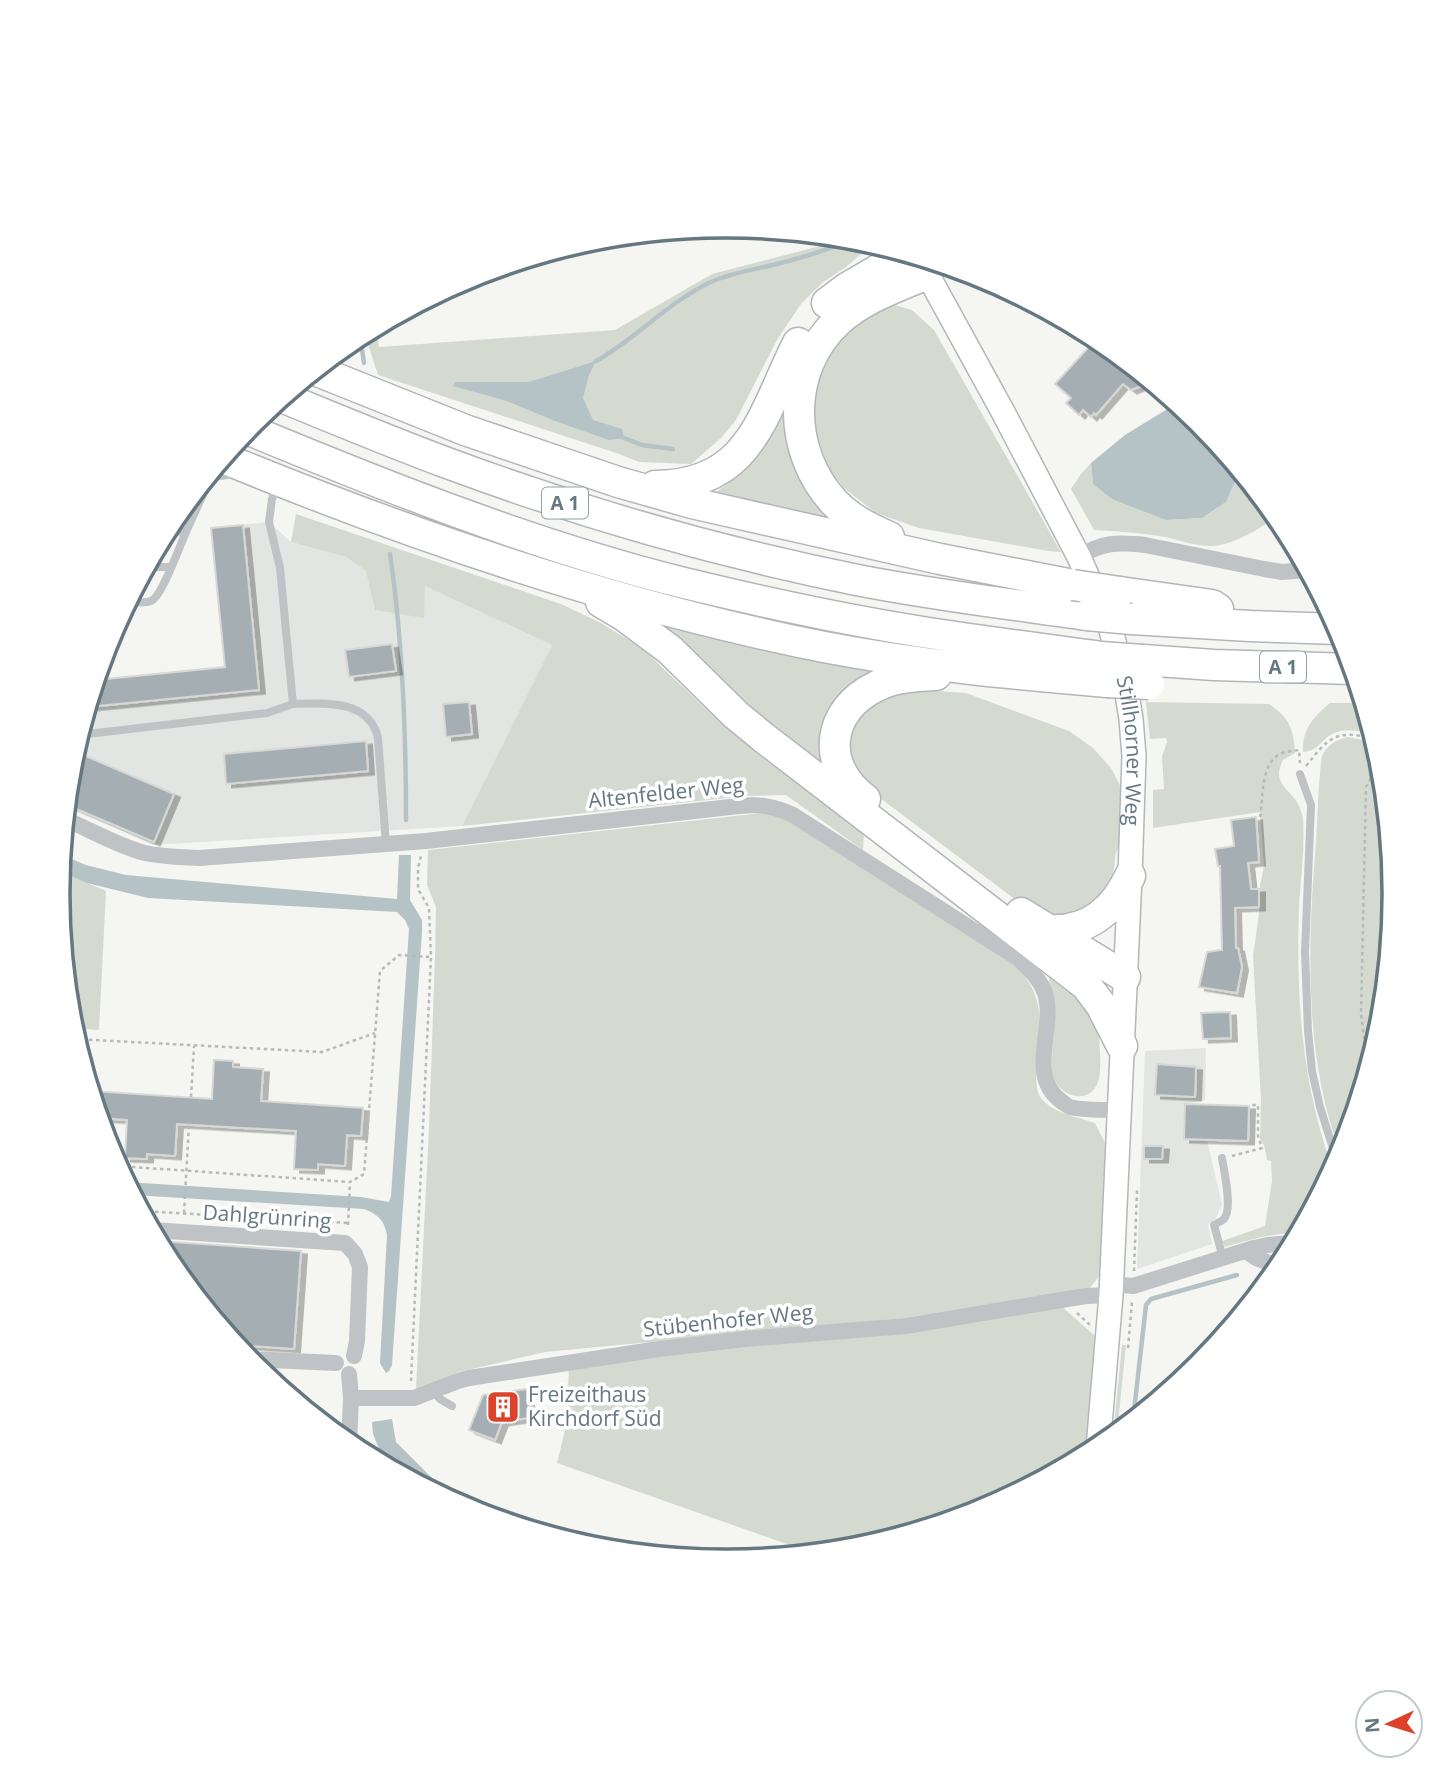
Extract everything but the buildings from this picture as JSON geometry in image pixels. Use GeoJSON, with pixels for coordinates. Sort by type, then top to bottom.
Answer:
{"type":"FeatureCollection","features":[{"type":"Feature","properties":{"kind":"highway"},"geometry":{"type":"LineString","coordinates":[[618,482],[656,486],[693,482],[711,476],[729,464],[757,430],[797,344],[818,312],[847,288],[909,264]]}},
{"type":"Feature","properties":{"kind":"highway"},"geometry":{"type":"LineString","coordinates":[[912,265],[869,299],[850,310],[824,336],[808,363],[801,384],[799,427],[812,470],[836,504],[853,519],[940,559]]}},
{"type":"Feature","properties":{"kind":"highway"},"geometry":{"type":"LineString","coordinates":[[325,374],[465,430],[618,482],[692,503],[940,559],[1076,571],[1126,606]]}},
{"type":"Feature","properties":{"kind":"highway","name":"A 1"},"geometry":{"type":"LineString","coordinates":[[292,401],[450,464],[581,509],[687,540],[857,580],[1087,614],[1126,606],[1250,626],[1326,629]]}},
{"type":"Feature","properties":{"kind":"highway","name":"A 1"},"geometry":{"type":"LineString","coordinates":[[258,434],[439,505],[571,550],[678,581],[792,608],[1104,670],[1146,672],[1214,665],[1341,668]]}},
{"type":"Feature","properties":{"kind":"highway"},"geometry":{"type":"LineString","coordinates":[[221,475],[271,478],[427,536],[567,583],[681,614],[824,647],[991,673]]}},
{"type":"Feature","properties":{"kind":"highway"},"geometry":{"type":"LineString","coordinates":[[567,583],[647,632],[670,650],[736,715],[764,738],[1086,985],[1101,1005],[1122,1046]]}},
{"type":"Feature","properties":{"kind":"highway"},"geometry":{"type":"LineString","coordinates":[[1104,670],[917,676],[896,680],[876,686],[857,699],[843,715],[833,747],[846,782],[859,795],[1006,904],[1125,977]]}},
{"type":"Feature","properties":{"kind":"highway"},"geometry":{"type":"LineString","coordinates":[[1047,930],[1079,927],[1099,918],[1117,900],[1130,876]]}},
{"type":"Feature","properties":{"kind":"highway"},"geometry":{"type":"LineString","coordinates":[[1086,985],[1101,986],[1125,977]]}},
{"type":"Feature","properties":{"kind":"main road","name":"Stillhorner Weg"},"geometry":{"type":"LineString","coordinates":[[920,267],[1076,571],[1111,630],[1131,719],[1134,756],[1119,1111],[1119,1289],[1100,1432]]}},
{"type":"Feature","properties":{"kind":"street"},"geometry":{"type":"LineString","coordinates":[[1076,571],[1093,548],[1124,543],[1282,572],[1297,571]]}},
{"type":"Feature","properties":{"kind":"street","name":"Altenfelder Weg"},"geometry":{"type":"LineString","coordinates":[[74,822],[144,852],[200,858],[426,841],[760,804],[776,807],[793,815],[1019,959],[1039,981],[1045,995],[1047,1013],[1043,1073],[1048,1087],[1070,1107],[1119,1111]]}},
{"type":"Feature","properties":{"kind":"street","name":"Dahlgrünring"},"geometry":{"type":"LineString","coordinates":[[164,1231],[345,1243],[355,1254],[360,1266],[354,1356]]}},
{"type":"Feature","properties":{"kind":"street","name":"Stübenhofer Weg"},"geometry":{"type":"LineString","coordinates":[[351,1398],[410,1398],[469,1378],[646,1350],[906,1326],[1119,1289],[1246,1251],[1280,1244]]}},
{"type":"Feature","properties":{"kind":"street"},"geometry":{"type":"LineString","coordinates":[[1246,1251],[1268,1262]]}},
{"type":"Feature","properties":{"kind":"street"},"geometry":{"type":"LineString","coordinates":[[346,1353],[354,1356],[356,1360],[355,1369],[349,1374],[338,1370],[335,1363],[346,1353]]}},
{"type":"Feature","properties":{"kind":"street"},"geometry":{"type":"LineString","coordinates":[[265,1360],[335,1363]]}},
{"type":"Feature","properties":{"kind":"street"},"geometry":{"type":"LineString","coordinates":[[349,1374],[350,1430]]}},
{"type":"Feature","properties":{"kind":"lane"},"geometry":{"type":"LineString","coordinates":[[271,478],[269,522],[280,568],[293,704]]}},
{"type":"Feature","properties":{"kind":"lane"},"geometry":{"type":"LineString","coordinates":[[138,603],[151,601],[160,593],[201,501]]}},
{"type":"Feature","properties":{"kind":"lane"},"geometry":{"type":"LineString","coordinates":[[180,531],[186,531]]}},
{"type":"Feature","properties":{"kind":"lane"},"geometry":{"type":"LineString","coordinates":[[157,567],[170,567]]}},
{"type":"Feature","properties":{"kind":"lane"},"geometry":{"type":"LineString","coordinates":[[90,734],[267,713],[293,704],[348,706],[358,711],[374,726],[379,738],[386,844]]}},
{"type":"Feature","properties":{"kind":"lane"},"geometry":{"type":"LineString","coordinates":[[1300,774],[1311,804],[1304,952],[1308,1031],[1312,1071],[1332,1145]]}},
{"type":"Feature","properties":{"kind":"lane"},"geometry":{"type":"LineString","coordinates":[[1222,1157],[1227,1211],[1225,1219],[1214,1226],[1223,1258]]}},
{"type":"Feature","properties":{"kind":"lane"},"geometry":{"type":"LineString","coordinates":[[433,1391],[452,1406]]}},
{"type":"Feature","properties":{"kind":"path"},"geometry":{"type":"LineString","coordinates":[[1300,774],[1325,744],[1338,736],[1363,736]]}},
{"type":"Feature","properties":{"kind":"path"},"geometry":{"type":"LineString","coordinates":[[1260,817],[1264,782],[1273,759],[1285,752],[1299,750],[1300,774]]}},
{"type":"Feature","properties":{"kind":"path"},"geometry":{"type":"LineString","coordinates":[[1365,1042],[1361,1014],[1366,787],[1371,778]]}},
{"type":"Feature","properties":{"kind":"path"},"geometry":{"type":"LineString","coordinates":[[410,1398],[429,908],[418,889],[418,868],[426,841]]}},
{"type":"Feature","properties":{"kind":"path"},"geometry":{"type":"LineString","coordinates":[[130,1167],[350,1182],[364,1174],[380,971],[399,955],[428,957]]}},
{"type":"Feature","properties":{"kind":"path"},"geometry":{"type":"LineString","coordinates":[[87,1041],[322,1052],[375,1033]]}},
{"type":"Feature","properties":{"kind":"path"},"geometry":{"type":"LineString","coordinates":[[191,1097],[194,1046]]}},
{"type":"Feature","properties":{"kind":"path"},"geometry":{"type":"LineString","coordinates":[[1222,1157],[1262,1148],[1258,1136],[1258,1105],[1252,1105]]}},
{"type":"Feature","properties":{"kind":"path"},"geometry":{"type":"LineString","coordinates":[[184,1213],[190,1124]]}},
{"type":"Feature","properties":{"kind":"path"},"geometry":{"type":"LineString","coordinates":[[152,1212],[348,1223],[350,1182]]}},
{"type":"Feature","properties":{"kind":"path"},"geometry":{"type":"LineString","coordinates":[[1127,1355],[1119,1289],[1137,1188]]}},
{"type":"Feature","properties":{"kind":"shaded area"},"geometry":{"type":"Polygon","coordinates":[[[824,245],[861,252],[846,267],[822,283],[801,304],[777,340],[736,420],[721,438],[691,464],[639,462],[378,375],[369,347],[368,344],[378,338],[379,347],[615,330],[712,274],[824,245]]]}},
{"type":"Feature","properties":{"kind":"shaded area"},"geometry":{"type":"Polygon","coordinates":[[[895,305],[912,310],[934,330],[1061,552],[919,528],[876,513],[844,488],[826,465],[815,442],[813,388],[822,367],[843,332],[881,308],[895,305]]]}},
{"type":"Feature","properties":{"kind":"shaded area"},"geometry":{"type":"Polygon","coordinates":[[[596,361],[583,398],[593,420],[622,429],[624,438],[609,440],[507,401],[453,386],[455,382],[529,382],[596,361]]]}},
{"type":"Feature","properties":{"kind":"shaded area"},"geometry":{"type":"Polygon","coordinates":[[[1168,409],[1235,481],[1226,502],[1202,518],[1166,520],[1112,499],[1093,484],[1091,463],[1125,435],[1168,409]]]}},
{"type":"Feature","properties":{"kind":"shaded area"},"geometry":{"type":"Polygon","coordinates":[[[782,410],[790,420],[832,512],[823,523],[707,498],[729,483],[752,457],[782,410]]]}},
{"type":"Feature","properties":{"kind":"shaded area"},"geometry":{"type":"Polygon","coordinates":[[[1091,463],[1093,484],[1166,520],[1202,518],[1226,502],[1235,481],[1267,523],[1245,536],[1217,546],[1147,534],[1094,530],[1071,489],[1091,463]]]}},
{"type":"Feature","properties":{"kind":"shaded area"},"geometry":{"type":"Polygon","coordinates":[[[296,514],[561,604],[601,623],[643,649],[725,727],[864,831],[863,850],[786,795],[746,796],[462,826],[552,645],[425,586],[424,618],[375,610],[366,571],[346,557],[291,542],[296,514]]]}},
{"type":"Feature","properties":{"kind":"shaded area"},"geometry":{"type":"Polygon","coordinates":[[[269,522],[291,542],[346,557],[366,571],[424,585],[552,645],[462,826],[153,845],[76,810],[92,724],[106,679],[224,667],[211,528],[269,522]]]}},
{"type":"Feature","properties":{"kind":"shaded area"},"geometry":{"type":"Polygon","coordinates":[[[654,621],[889,672],[866,681],[835,785],[654,621]]]}},
{"type":"Feature","properties":{"kind":"shaded area"},"geometry":{"type":"Polygon","coordinates":[[[909,689],[966,693],[1069,731],[1093,748],[1111,768],[1124,793],[1123,843],[1116,853],[1109,882],[1089,906],[1061,916],[1047,915],[1024,906],[856,780],[845,734],[870,699],[909,689]]]}},
{"type":"Feature","properties":{"kind":"shaded area"},"geometry":{"type":"Polygon","coordinates":[[[1146,702],[1269,704],[1286,719],[1292,730],[1295,753],[1283,760],[1279,774],[1282,783],[1298,804],[1303,819],[1298,938],[1300,1005],[1307,1072],[1328,1154],[1287,1233],[1225,1247],[1222,1241],[1265,1226],[1272,1181],[1271,1161],[1267,1160],[1260,1139],[1261,1100],[1253,956],[1264,866],[1260,812],[1153,828],[1153,790],[1164,789],[1162,757],[1167,742],[1166,738],[1150,739],[1146,702]]]}},
{"type":"Feature","properties":{"kind":"shaded area"},"geometry":{"type":"Polygon","coordinates":[[[1330,703],[1353,703],[1362,732],[1334,733],[1314,749],[1303,752],[1304,737],[1318,713],[1330,703]]]}},
{"type":"Feature","properties":{"kind":"shaded area"},"geometry":{"type":"Polygon","coordinates":[[[1347,737],[1363,740],[1376,808],[1382,893],[1381,936],[1369,1021],[1360,1063],[1335,1136],[1320,1079],[1314,1039],[1310,959],[1322,756],[1326,749],[1347,737]]]}},
{"type":"Feature","properties":{"kind":"shaded area"},"geometry":{"type":"Polygon","coordinates":[[[762,813],[777,815],[788,821],[1014,965],[1025,977],[1037,1000],[1039,1012],[1036,1078],[1039,1095],[1058,1111],[1095,1123],[1105,1143],[1099,1276],[1090,1288],[904,1318],[545,1352],[459,1372],[416,1389],[435,956],[436,907],[427,885],[428,850],[762,813]]]}},
{"type":"Feature","properties":{"kind":"shaded area"},"geometry":{"type":"Polygon","coordinates":[[[399,855],[411,855],[410,900],[422,920],[422,932],[392,1365],[386,1373],[380,1363],[387,1235],[377,1216],[364,1209],[144,1196],[137,1183],[361,1197],[389,1202],[409,929],[405,920],[397,912],[148,898],[87,883],[70,876],[71,859],[126,875],[397,899],[399,855]]]}},
{"type":"Feature","properties":{"kind":"shaded area"},"geometry":{"type":"Polygon","coordinates":[[[70,876],[106,891],[99,1030],[85,1029],[83,1021],[71,936],[70,876]]]}},
{"type":"Feature","properties":{"kind":"shaded area"},"geometry":{"type":"Polygon","coordinates":[[[1049,972],[1083,1005],[1097,1029],[1099,1077],[1094,1090],[1088,1094],[1074,1096],[1066,1093],[1055,1081],[1052,1073],[1054,1009],[1049,972]]]}},
{"type":"Feature","properties":{"kind":"shaded area"},"geometry":{"type":"Polygon","coordinates":[[[1206,1048],[1205,1100],[1185,1104],[1184,1139],[1207,1140],[1222,1205],[1216,1218],[1208,1225],[1212,1244],[1137,1269],[1145,1051],[1206,1048]]]}},
{"type":"Feature","properties":{"kind":"shaded area"},"geometry":{"type":"Polygon","coordinates":[[[1060,1305],[1095,1336],[1088,1440],[1016,1482],[937,1515],[854,1537],[792,1546],[557,1463],[567,1422],[569,1364],[1060,1305]]]}},
{"type":"Feature","properties":{"kind":"shaded area"},"geometry":{"type":"Polygon","coordinates":[[[1122,1345],[1126,1345],[1118,1419],[1114,1422],[1122,1345]]]}},
{"type":"Feature","properties":{"kind":"shaded area"},"geometry":{"type":"Polygon","coordinates":[[[392,1419],[396,1442],[436,1482],[380,1450],[373,1434],[372,1422],[392,1419]]]}},
{"type":"Feature","properties":{"kind":"waterway"},"geometry":{"type":"LineString","coordinates":[[596,361],[695,290],[711,282],[833,247]]}},
{"type":"Feature","properties":{"kind":"waterway"},"geometry":{"type":"LineString","coordinates":[[362,348],[364,363]]}},
{"type":"Feature","properties":{"kind":"waterway"},"geometry":{"type":"LineString","coordinates":[[624,438],[642,445],[673,449]]}},
{"type":"Feature","properties":{"kind":"waterway"},"geometry":{"type":"LineString","coordinates":[[390,554],[403,687],[406,820]]}},
{"type":"Feature","properties":{"kind":"waterway"},"geometry":{"type":"LineString","coordinates":[[1135,1406],[1146,1305],[1151,1299],[1237,1275]]}},
{"type":"Feature","properties":{"kind":"place","name":"Freizeithaus Kirchdorf Süd"},"geometry":{"type":"Point","coordinates":[503,1407]}}]}
